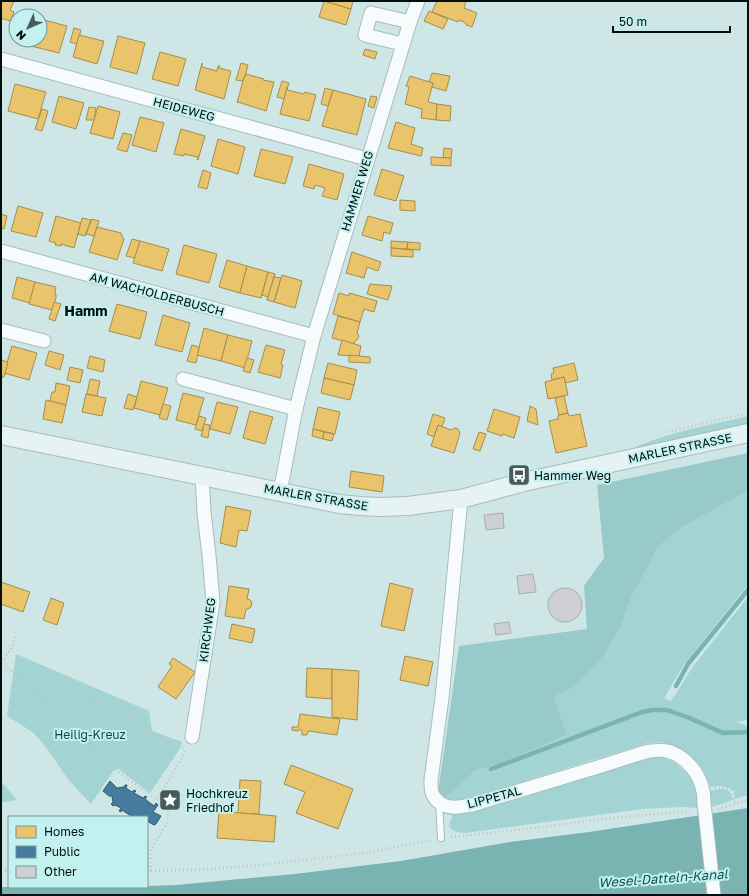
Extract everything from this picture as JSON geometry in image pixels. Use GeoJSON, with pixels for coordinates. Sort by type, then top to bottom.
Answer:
{"type":"FeatureCollection","features":[{"type":"Feature","properties":{"kind":"main road","name":"MARLER STRASSE"},"geometry":{"type":"LineString","coordinates":[[1,435],[339,504],[380,507],[408,506],[461,499],[524,482],[748,433]]}},
{"type":"Feature","properties":{"kind":"street","name":"HAMMER WEG"},"geometry":{"type":"LineString","coordinates":[[280,492],[296,409],[314,336],[402,44],[418,1]]}},
{"type":"Feature","properties":{"kind":"street"},"geometry":{"type":"LineString","coordinates":[[402,44],[365,35],[371,13],[410,22]]}},
{"type":"Feature","properties":{"kind":"street","name":"HEIDEWEG"},"geometry":{"type":"LineString","coordinates":[[1,59],[367,159]]}},
{"type":"Feature","properties":{"kind":"street","name":"AM WACHOLDERBUSCH"},"geometry":{"type":"LineString","coordinates":[[1,252],[314,336]]}},
{"type":"Feature","properties":{"kind":"street"},"geometry":{"type":"LineString","coordinates":[[1,330],[44,341]]}},
{"type":"Feature","properties":{"kind":"street"},"geometry":{"type":"LineString","coordinates":[[183,379],[296,409]]}},
{"type":"Feature","properties":{"kind":"street","name":"KIRCHWEG"},"geometry":{"type":"LineString","coordinates":[[192,737],[213,602],[204,513],[202,475]]}},
{"type":"Feature","properties":{"kind":"street"},"geometry":{"type":"LineString","coordinates":[[438,802],[432,793],[431,780],[442,698],[461,499]]}},
{"type":"Feature","properties":{"kind":"street","name":"LIPPETAL"},"geometry":{"type":"LineString","coordinates":[[438,802],[445,806],[452,807],[472,804],[598,767],[642,752],[661,751],[673,753],[684,760],[693,769],[703,790],[714,895]]}},
{"type":"Feature","properties":{"kind":"lane"},"geometry":{"type":"LineString","coordinates":[[438,802],[441,838]]}},
{"type":"Feature","properties":{"kind":"path"},"geometry":{"type":"LineString","coordinates":[[1,661],[4,660],[12,647],[16,634]]}},
{"type":"Feature","properties":{"kind":"path"},"geometry":{"type":"LineString","coordinates":[[1,665],[22,676],[89,746],[125,777],[166,804],[168,819],[165,827],[151,849],[150,871]]}},
{"type":"Feature","properties":{"kind":"path"},"geometry":{"type":"LineString","coordinates":[[22,676],[25,670],[142,720],[145,733],[187,750]]}},
{"type":"Feature","properties":{"kind":"path"},"geometry":{"type":"LineString","coordinates":[[158,799],[187,750],[192,737]]}},
{"type":"Feature","properties":{"kind":"path"},"geometry":{"type":"LineString","coordinates":[[722,788],[726,787],[732,792],[735,804]]}},
{"type":"Feature","properties":{"kind":"green space"},"geometry":{"type":"Polygon","coordinates":[[[748,416],[748,425],[665,444],[637,448],[638,446],[678,432],[748,416]]]}},
{"type":"Feature","properties":{"kind":"green space"},"geometry":{"type":"Polygon","coordinates":[[[748,491],[748,585],[683,666],[664,698],[671,701],[692,668],[748,597],[748,720],[736,722],[748,726],[748,795],[735,799],[734,791],[731,789],[722,786],[710,787],[704,771],[699,764],[680,748],[664,743],[648,743],[472,798],[457,802],[443,800],[476,770],[491,767],[554,697],[570,689],[620,628],[631,598],[658,547],[682,527],[748,491]]]}},
{"type":"Feature","properties":{"kind":"green space","name":"Heilig-Kreuz"},"geometry":{"type":"Polygon","coordinates":[[[16,654],[149,711],[152,731],[182,742],[179,750],[150,793],[117,768],[113,771],[91,804],[67,778],[48,750],[34,733],[7,716],[16,654]]]}},
{"type":"Feature","properties":{"kind":"green space"},"geometry":{"type":"Polygon","coordinates":[[[659,757],[675,763],[684,770],[691,779],[697,792],[698,808],[682,807],[642,809],[465,833],[453,830],[449,824],[452,818],[451,812],[595,774],[648,758],[659,757]]]}},
{"type":"Feature","properties":{"kind":"green space"},"geometry":{"type":"Polygon","coordinates":[[[1,781],[17,800],[1,802],[1,781]]]}},
{"type":"Feature","properties":{"kind":"green space"},"geometry":{"type":"Polygon","coordinates":[[[723,789],[728,791],[733,800],[712,807],[709,791],[723,789]]]}},
{"type":"Feature","properties":{"kind":"shaded area"},"geometry":{"type":"Polygon","coordinates":[[[748,453],[748,491],[682,527],[658,547],[631,598],[620,628],[602,657],[570,689],[554,697],[566,735],[491,767],[476,770],[443,800],[438,793],[459,646],[587,629],[584,586],[604,558],[597,485],[748,453]]]}},
{"type":"Feature","properties":{"kind":"water","name":"Wesel-Datteln-Kanal"},"geometry":{"type":"Polygon","coordinates":[[[748,808],[748,895],[1,895],[1,887],[148,888],[148,886],[176,885],[295,874],[401,861],[510,842],[589,832],[748,808]]]}},
{"type":"Feature","properties":{"kind":"building: Homes"},"geometry":{"type":"Polygon","coordinates":[[[1,1],[14,1],[11,8],[8,8],[8,20],[1,18],[1,1]]]}},
{"type":"Feature","properties":{"kind":"building: Homes"},"geometry":{"type":"Polygon","coordinates":[[[324,1],[351,9],[346,25],[319,17],[324,1]]]}},
{"type":"Feature","properties":{"kind":"building: Homes"},"geometry":{"type":"Polygon","coordinates":[[[324,1],[353,1],[351,9],[324,1]]]}},
{"type":"Feature","properties":{"kind":"building: Homes"},"geometry":{"type":"Polygon","coordinates":[[[437,1],[466,1],[464,8],[477,13],[472,27],[459,20],[458,22],[432,12],[437,1]]]}},
{"type":"Feature","properties":{"kind":"building: Homes"},"geometry":{"type":"Polygon","coordinates":[[[429,11],[448,19],[443,29],[424,21],[429,11]]]}},
{"type":"Feature","properties":{"kind":"building: Homes"},"geometry":{"type":"Polygon","coordinates":[[[48,21],[67,26],[59,53],[39,48],[48,48],[48,21]]]}},
{"type":"Feature","properties":{"kind":"building: Homes"},"geometry":{"type":"Polygon","coordinates":[[[74,28],[81,30],[77,44],[70,42],[74,28]]]}},
{"type":"Feature","properties":{"kind":"building: Homes"},"geometry":{"type":"Polygon","coordinates":[[[79,35],[104,41],[97,64],[73,57],[79,35]]]}},
{"type":"Feature","properties":{"kind":"building: Homes"},"geometry":{"type":"Polygon","coordinates":[[[118,36],[145,43],[137,74],[110,67],[118,36]]]}},
{"type":"Feature","properties":{"kind":"building: Homes"},"geometry":{"type":"Polygon","coordinates":[[[365,49],[377,52],[375,59],[363,55],[365,49]]]}},
{"type":"Feature","properties":{"kind":"building: Homes"},"geometry":{"type":"Polygon","coordinates":[[[160,52],[186,59],[178,86],[152,79],[160,52]]]}},
{"type":"Feature","properties":{"kind":"building: Homes"},"geometry":{"type":"Polygon","coordinates":[[[202,63],[202,67],[217,71],[218,66],[220,66],[219,68],[231,71],[224,99],[195,90],[202,63]]]}},
{"type":"Feature","properties":{"kind":"building: Homes"},"geometry":{"type":"Polygon","coordinates":[[[241,63],[248,65],[243,81],[236,80],[241,63]]]}},
{"type":"Feature","properties":{"kind":"building: Homes"},"geometry":{"type":"Polygon","coordinates":[[[432,73],[450,76],[446,91],[432,87],[433,83],[429,82],[432,73]]]}},
{"type":"Feature","properties":{"kind":"building: Homes"},"geometry":{"type":"Polygon","coordinates":[[[246,74],[274,82],[266,111],[238,102],[237,103],[246,74]]]}},
{"type":"Feature","properties":{"kind":"building: Homes"},"geometry":{"type":"Polygon","coordinates":[[[410,76],[433,83],[428,102],[437,104],[436,120],[421,118],[422,109],[405,104],[409,87],[406,86],[410,76]]]}},
{"type":"Feature","properties":{"kind":"building: Homes"},"geometry":{"type":"Polygon","coordinates":[[[282,81],[289,83],[284,99],[277,97],[282,81]]]}},
{"type":"Feature","properties":{"kind":"building: Homes"},"geometry":{"type":"Polygon","coordinates":[[[15,84],[46,92],[38,119],[8,111],[15,84]]]}},
{"type":"Feature","properties":{"kind":"building: Homes"},"geometry":{"type":"Polygon","coordinates":[[[287,87],[287,90],[316,95],[309,121],[280,114],[287,87]]]}},
{"type":"Feature","properties":{"kind":"building: Homes"},"geometry":{"type":"Polygon","coordinates":[[[325,88],[333,90],[328,106],[321,104],[325,88]]]}},
{"type":"Feature","properties":{"kind":"building: Homes"},"geometry":{"type":"Polygon","coordinates":[[[333,90],[366,99],[357,135],[322,126],[333,90]]]}},
{"type":"Feature","properties":{"kind":"building: Homes"},"geometry":{"type":"Polygon","coordinates":[[[59,96],[84,103],[76,129],[52,122],[59,96]]]}},
{"type":"Feature","properties":{"kind":"building: Homes"},"geometry":{"type":"Polygon","coordinates":[[[371,96],[377,97],[374,108],[368,106],[371,96]]]}},
{"type":"Feature","properties":{"kind":"building: Homes"},"geometry":{"type":"Polygon","coordinates":[[[437,104],[451,106],[450,121],[436,120],[437,104]]]}},
{"type":"Feature","properties":{"kind":"building: Homes"},"geometry":{"type":"Polygon","coordinates":[[[98,106],[120,112],[113,139],[90,133],[98,106]]]}},
{"type":"Feature","properties":{"kind":"building: Homes"},"geometry":{"type":"Polygon","coordinates":[[[89,107],[96,108],[94,120],[86,120],[89,107]]]}},
{"type":"Feature","properties":{"kind":"building: Homes"},"geometry":{"type":"Polygon","coordinates":[[[42,109],[48,111],[42,131],[35,129],[42,109]]]}},
{"type":"Feature","properties":{"kind":"building: Homes"},"geometry":{"type":"Polygon","coordinates":[[[140,117],[164,123],[156,152],[132,145],[140,117]]]}},
{"type":"Feature","properties":{"kind":"building: Homes"},"geometry":{"type":"Polygon","coordinates":[[[396,122],[415,128],[411,144],[423,148],[421,156],[388,148],[396,122]]]}},
{"type":"Feature","properties":{"kind":"building: Homes"},"geometry":{"type":"Polygon","coordinates":[[[181,129],[205,136],[198,160],[198,157],[184,154],[184,156],[174,154],[181,129]]]}},
{"type":"Feature","properties":{"kind":"building: Homes"},"geometry":{"type":"Polygon","coordinates":[[[123,133],[132,135],[127,152],[117,149],[123,133]]]}},
{"type":"Feature","properties":{"kind":"building: Homes"},"geometry":{"type":"Polygon","coordinates":[[[218,139],[245,147],[238,174],[211,166],[218,139]]]}},
{"type":"Feature","properties":{"kind":"building: Homes"},"geometry":{"type":"Polygon","coordinates":[[[444,148],[452,149],[451,158],[443,158],[444,148]]]}},
{"type":"Feature","properties":{"kind":"building: Homes"},"geometry":{"type":"Polygon","coordinates":[[[261,149],[293,157],[285,184],[254,176],[261,149]]]}},
{"type":"Feature","properties":{"kind":"building: Homes"},"geometry":{"type":"Polygon","coordinates":[[[431,157],[451,158],[451,166],[431,165],[431,157]]]}},
{"type":"Feature","properties":{"kind":"building: Homes"},"geometry":{"type":"Polygon","coordinates":[[[309,164],[344,174],[337,200],[322,196],[325,188],[315,185],[314,189],[303,186],[309,164]]]}},
{"type":"Feature","properties":{"kind":"building: Homes"},"geometry":{"type":"Polygon","coordinates":[[[382,169],[404,176],[396,201],[374,195],[382,169]]]}},
{"type":"Feature","properties":{"kind":"building: Homes"},"geometry":{"type":"Polygon","coordinates":[[[203,170],[211,173],[207,189],[198,187],[203,170]]]}},
{"type":"Feature","properties":{"kind":"building: Homes"},"geometry":{"type":"Polygon","coordinates":[[[400,200],[415,201],[415,211],[400,210],[400,200]]]}},
{"type":"Feature","properties":{"kind":"building: Homes"},"geometry":{"type":"Polygon","coordinates":[[[18,206],[43,213],[36,237],[11,231],[18,206]]]}},
{"type":"Feature","properties":{"kind":"building: Homes"},"geometry":{"type":"Polygon","coordinates":[[[1,214],[7,216],[4,229],[1,228],[1,214]]]}},
{"type":"Feature","properties":{"kind":"building: Homes"},"geometry":{"type":"Polygon","coordinates":[[[56,216],[81,223],[74,248],[61,244],[61,246],[55,245],[56,243],[49,241],[56,216]]]}},
{"type":"Feature","properties":{"kind":"building: Homes"},"geometry":{"type":"Polygon","coordinates":[[[368,216],[393,223],[390,234],[384,232],[382,241],[362,235],[368,216]]]}},
{"type":"Feature","properties":{"kind":"building: Homes"},"geometry":{"type":"Polygon","coordinates":[[[82,218],[91,220],[85,236],[78,234],[82,218]]]}},
{"type":"Feature","properties":{"kind":"building: Homes"},"geometry":{"type":"Polygon","coordinates":[[[92,219],[99,221],[94,236],[86,234],[92,219]]]}},
{"type":"Feature","properties":{"kind":"building: Homes"},"geometry":{"type":"Polygon","coordinates":[[[97,227],[121,233],[124,239],[117,260],[89,252],[97,227]]]}},
{"type":"Feature","properties":{"kind":"building: Homes"},"geometry":{"type":"Polygon","coordinates":[[[132,239],[140,241],[135,258],[126,256],[132,239]]]}},
{"type":"Feature","properties":{"kind":"building: Homes"},"geometry":{"type":"Polygon","coordinates":[[[140,241],[169,249],[162,271],[133,263],[140,241]]]}},
{"type":"Feature","properties":{"kind":"building: Homes"},"geometry":{"type":"Polygon","coordinates":[[[391,241],[408,242],[407,249],[391,248],[391,241]]]}},
{"type":"Feature","properties":{"kind":"building: Homes"},"geometry":{"type":"Polygon","coordinates":[[[408,242],[420,243],[420,250],[407,249],[408,242]]]}},
{"type":"Feature","properties":{"kind":"building: Homes"},"geometry":{"type":"Polygon","coordinates":[[[184,245],[217,254],[209,283],[176,274],[184,245]]]}},
{"type":"Feature","properties":{"kind":"building: Homes"},"geometry":{"type":"Polygon","coordinates":[[[391,248],[413,250],[413,257],[391,256],[391,248]]]}},
{"type":"Feature","properties":{"kind":"building: Homes"},"geometry":{"type":"Polygon","coordinates":[[[352,252],[381,262],[378,271],[367,267],[364,278],[346,273],[352,252]]]}},
{"type":"Feature","properties":{"kind":"building: Homes"},"geometry":{"type":"Polygon","coordinates":[[[227,260],[247,266],[240,293],[219,287],[227,260]]]}},
{"type":"Feature","properties":{"kind":"building: Homes"},"geometry":{"type":"Polygon","coordinates":[[[247,266],[268,272],[261,298],[240,293],[247,266]]]}},
{"type":"Feature","properties":{"kind":"building: Homes"},"geometry":{"type":"Polygon","coordinates":[[[268,272],[275,274],[268,297],[262,295],[268,272]]]}},
{"type":"Feature","properties":{"kind":"building: Homes"},"geometry":{"type":"Polygon","coordinates":[[[282,275],[302,281],[295,308],[274,302],[282,275]]]}},
{"type":"Feature","properties":{"kind":"building: Homes"},"geometry":{"type":"Polygon","coordinates":[[[17,277],[35,282],[30,303],[12,298],[17,277]]]}},
{"type":"Feature","properties":{"kind":"building: Homes"},"geometry":{"type":"Polygon","coordinates":[[[274,277],[281,278],[274,302],[267,300],[274,277]]]}},
{"type":"Feature","properties":{"kind":"building: Homes"},"geometry":{"type":"Polygon","coordinates":[[[35,282],[56,287],[56,298],[52,310],[29,304],[35,282]]]}},
{"type":"Feature","properties":{"kind":"building: Homes"},"geometry":{"type":"Polygon","coordinates":[[[370,284],[392,286],[388,300],[367,294],[370,284]]]}},
{"type":"Feature","properties":{"kind":"building: Homes"},"geometry":{"type":"Polygon","coordinates":[[[339,293],[349,296],[349,293],[377,301],[374,312],[364,309],[360,322],[333,314],[339,293]]]}},
{"type":"Feature","properties":{"kind":"building: Homes"},"geometry":{"type":"Polygon","coordinates":[[[54,302],[61,304],[55,321],[49,319],[54,302]]]}},
{"type":"Feature","properties":{"kind":"building: Homes"},"geometry":{"type":"Polygon","coordinates":[[[117,304],[147,312],[140,339],[109,331],[117,304]]]}},
{"type":"Feature","properties":{"kind":"building: Homes"},"geometry":{"type":"Polygon","coordinates":[[[163,315],[190,323],[182,352],[155,345],[163,315]]]}},
{"type":"Feature","properties":{"kind":"building: Homes"},"geometry":{"type":"Polygon","coordinates":[[[338,316],[360,322],[357,333],[359,336],[354,344],[332,338],[338,316]]]}},
{"type":"Feature","properties":{"kind":"building: Homes"},"geometry":{"type":"Polygon","coordinates":[[[204,328],[228,335],[221,361],[197,355],[204,328]]]}},
{"type":"Feature","properties":{"kind":"building: Homes"},"geometry":{"type":"Polygon","coordinates":[[[228,335],[252,341],[245,368],[221,361],[228,335]]]}},
{"type":"Feature","properties":{"kind":"building: Homes"},"geometry":{"type":"Polygon","coordinates":[[[342,340],[361,346],[359,356],[338,355],[342,340]]]}},
{"type":"Feature","properties":{"kind":"building: Homes"},"geometry":{"type":"Polygon","coordinates":[[[192,345],[199,347],[196,363],[187,361],[192,345]]]}},
{"type":"Feature","properties":{"kind":"building: Homes"},"geometry":{"type":"Polygon","coordinates":[[[266,345],[285,350],[281,364],[283,365],[280,378],[258,372],[266,345]]]}},
{"type":"Feature","properties":{"kind":"building: Homes"},"geometry":{"type":"Polygon","coordinates":[[[12,346],[37,353],[29,380],[4,373],[12,346]]]}},
{"type":"Feature","properties":{"kind":"building: Homes"},"geometry":{"type":"Polygon","coordinates":[[[49,351],[64,355],[60,370],[45,365],[49,351]]]}},
{"type":"Feature","properties":{"kind":"building: Homes"},"geometry":{"type":"Polygon","coordinates":[[[349,355],[370,357],[370,363],[349,362],[349,355]]]}},
{"type":"Feature","properties":{"kind":"building: Homes"},"geometry":{"type":"Polygon","coordinates":[[[90,356],[105,360],[103,372],[87,368],[90,356]]]}},
{"type":"Feature","properties":{"kind":"building: Homes"},"geometry":{"type":"Polygon","coordinates":[[[247,358],[254,360],[250,373],[243,371],[247,358]]]}},
{"type":"Feature","properties":{"kind":"building: Homes"},"geometry":{"type":"Polygon","coordinates":[[[1,360],[8,362],[4,377],[1,377],[1,360]]]}},
{"type":"Feature","properties":{"kind":"building: Homes"},"geometry":{"type":"Polygon","coordinates":[[[328,363],[357,370],[354,385],[324,378],[328,363]]]}},
{"type":"Feature","properties":{"kind":"building: Homes"},"geometry":{"type":"Polygon","coordinates":[[[574,363],[578,380],[565,383],[564,377],[552,380],[551,374],[554,373],[553,368],[574,363]]]}},
{"type":"Feature","properties":{"kind":"building: Homes"},"geometry":{"type":"Polygon","coordinates":[[[70,367],[83,370],[80,383],[67,380],[70,367]]]}},
{"type":"Feature","properties":{"kind":"building: Homes"},"geometry":{"type":"Polygon","coordinates":[[[564,377],[568,395],[548,399],[545,382],[564,377]]]}},
{"type":"Feature","properties":{"kind":"building: Homes"},"geometry":{"type":"Polygon","coordinates":[[[324,378],[354,385],[350,400],[321,393],[324,378]]]}},
{"type":"Feature","properties":{"kind":"building: Homes"},"geometry":{"type":"Polygon","coordinates":[[[90,379],[100,381],[97,396],[87,394],[90,379]]]}},
{"type":"Feature","properties":{"kind":"building: Homes"},"geometry":{"type":"Polygon","coordinates":[[[141,381],[168,388],[160,415],[134,408],[141,381]]]}},
{"type":"Feature","properties":{"kind":"building: Homes"},"geometry":{"type":"Polygon","coordinates":[[[56,383],[70,386],[66,405],[50,401],[52,392],[55,392],[56,383]]]}},
{"type":"Feature","properties":{"kind":"building: Homes"},"geometry":{"type":"Polygon","coordinates":[[[183,393],[204,398],[196,425],[176,420],[183,393]]]}},
{"type":"Feature","properties":{"kind":"building: Homes"},"geometry":{"type":"Polygon","coordinates":[[[86,394],[106,398],[102,416],[82,412],[86,394]]]}},
{"type":"Feature","properties":{"kind":"building: Homes"},"geometry":{"type":"Polygon","coordinates":[[[128,394],[137,397],[133,410],[124,408],[128,394]]]}},
{"type":"Feature","properties":{"kind":"building: Homes"},"geometry":{"type":"Polygon","coordinates":[[[564,396],[568,413],[559,415],[555,398],[564,396]]]}},
{"type":"Feature","properties":{"kind":"building: Homes"},"geometry":{"type":"Polygon","coordinates":[[[46,400],[66,405],[62,423],[43,419],[46,400]]]}},
{"type":"Feature","properties":{"kind":"building: Homes"},"geometry":{"type":"Polygon","coordinates":[[[217,402],[238,407],[230,434],[210,429],[217,402]]]}},
{"type":"Feature","properties":{"kind":"building: Homes"},"geometry":{"type":"Polygon","coordinates":[[[163,404],[171,406],[167,420],[159,418],[163,404]]]}},
{"type":"Feature","properties":{"kind":"building: Homes"},"geometry":{"type":"Polygon","coordinates":[[[530,406],[536,409],[538,425],[527,421],[530,406]]]}},
{"type":"Feature","properties":{"kind":"building: Homes"},"geometry":{"type":"Polygon","coordinates":[[[318,407],[340,412],[335,434],[313,429],[318,407]]]}},
{"type":"Feature","properties":{"kind":"building: Homes"},"geometry":{"type":"Polygon","coordinates":[[[494,409],[520,417],[514,438],[487,431],[494,409]]]}},
{"type":"Feature","properties":{"kind":"building: Homes"},"geometry":{"type":"Polygon","coordinates":[[[250,411],[273,417],[265,444],[243,438],[250,411]]]}},
{"type":"Feature","properties":{"kind":"building: Homes"},"geometry":{"type":"Polygon","coordinates":[[[568,413],[569,416],[580,414],[587,446],[556,453],[549,421],[558,419],[558,415],[568,413]]]}},
{"type":"Feature","properties":{"kind":"building: Homes"},"geometry":{"type":"Polygon","coordinates":[[[433,414],[445,418],[442,427],[438,425],[434,437],[427,434],[433,414]]]}},
{"type":"Feature","properties":{"kind":"building: Homes"},"geometry":{"type":"Polygon","coordinates":[[[199,416],[206,418],[202,431],[195,429],[199,416]]]}},
{"type":"Feature","properties":{"kind":"building: Homes"},"geometry":{"type":"Polygon","coordinates":[[[204,424],[210,425],[208,438],[201,436],[204,424]]]}},
{"type":"Feature","properties":{"kind":"building: Homes"},"geometry":{"type":"Polygon","coordinates":[[[438,425],[451,430],[455,428],[458,429],[460,433],[454,453],[431,446],[438,425]]]}},
{"type":"Feature","properties":{"kind":"building: Homes"},"geometry":{"type":"Polygon","coordinates":[[[313,429],[324,432],[323,439],[312,436],[313,429]]]}},
{"type":"Feature","properties":{"kind":"building: Homes"},"geometry":{"type":"Polygon","coordinates":[[[324,432],[334,434],[332,441],[323,439],[324,432]]]}},
{"type":"Feature","properties":{"kind":"building: Homes"},"geometry":{"type":"Polygon","coordinates":[[[479,432],[486,434],[480,451],[473,449],[479,432]]]}},
{"type":"Feature","properties":{"kind":"building: Homes"},"geometry":{"type":"Polygon","coordinates":[[[351,471],[384,476],[382,492],[349,487],[351,471]]]}},
{"type":"Feature","properties":{"kind":"building: Homes"},"geometry":{"type":"Polygon","coordinates":[[[226,506],[251,511],[247,531],[239,530],[236,547],[220,543],[226,506]]]}},
{"type":"Feature","properties":{"kind":"building: Homes"},"geometry":{"type":"Polygon","coordinates":[[[1,582],[30,592],[23,612],[1,604],[1,582]]]}},
{"type":"Feature","properties":{"kind":"building: Homes"},"geometry":{"type":"Polygon","coordinates":[[[390,583],[413,589],[404,631],[381,626],[390,583]]]}},
{"type":"Feature","properties":{"kind":"building: Homes"},"geometry":{"type":"Polygon","coordinates":[[[229,586],[249,589],[247,599],[252,602],[251,607],[246,609],[244,619],[225,616],[229,586]]]}},
{"type":"Feature","properties":{"kind":"building: Homes"},"geometry":{"type":"Polygon","coordinates":[[[51,598],[64,603],[57,625],[43,620],[51,598]]]}},
{"type":"Feature","properties":{"kind":"building: Homes"},"geometry":{"type":"Polygon","coordinates":[[[232,624],[255,629],[252,643],[229,638],[232,624]]]}},
{"type":"Feature","properties":{"kind":"building: Homes"},"geometry":{"type":"Polygon","coordinates":[[[405,656],[433,662],[428,686],[400,680],[405,656]]]}},
{"type":"Feature","properties":{"kind":"building: Homes"},"geometry":{"type":"Polygon","coordinates":[[[173,658],[195,672],[176,699],[158,687],[172,666],[169,664],[173,658]]]}},
{"type":"Feature","properties":{"kind":"building: Homes"},"geometry":{"type":"Polygon","coordinates":[[[307,668],[332,669],[332,699],[306,697],[307,668]]]}},
{"type":"Feature","properties":{"kind":"building: Homes"},"geometry":{"type":"Polygon","coordinates":[[[332,669],[359,671],[357,720],[332,717],[332,669]]]}},
{"type":"Feature","properties":{"kind":"building: Homes"},"geometry":{"type":"Polygon","coordinates":[[[300,714],[340,719],[337,735],[308,731],[307,735],[302,735],[302,730],[292,730],[292,727],[298,727],[300,714]]]}},
{"type":"Feature","properties":{"kind":"building: Homes"},"geometry":{"type":"Polygon","coordinates":[[[291,765],[353,789],[338,829],[296,813],[305,792],[284,784],[291,765]]]}},
{"type":"Feature","properties":{"kind":"building: Homes"},"geometry":{"type":"Polygon","coordinates":[[[240,780],[261,781],[259,814],[238,813],[240,780]]]}},
{"type":"Feature","properties":{"kind":"building: Homes"},"geometry":{"type":"Polygon","coordinates":[[[219,811],[276,816],[274,842],[217,838],[219,811]]]}},
{"type":"Feature","properties":{"kind":"building: Public"},"geometry":{"type":"Polygon","coordinates":[[[110,781],[117,788],[127,785],[126,788],[132,792],[134,790],[136,791],[134,793],[143,798],[145,796],[147,797],[145,799],[154,806],[156,803],[158,805],[153,812],[161,816],[154,825],[148,822],[148,816],[131,816],[122,810],[121,812],[119,811],[121,808],[111,804],[113,803],[112,796],[109,796],[103,791],[110,781]]]}},
{"type":"Feature","properties":{"kind":"building: Other"},"geometry":{"type":"Polygon","coordinates":[[[503,513],[504,528],[486,530],[484,515],[503,513]]]}},
{"type":"Feature","properties":{"kind":"building: Other"},"geometry":{"type":"Polygon","coordinates":[[[533,574],[536,592],[519,594],[517,576],[533,574]]]}},
{"type":"Feature","properties":{"kind":"building: Other"},"geometry":{"type":"Polygon","coordinates":[[[565,588],[577,593],[582,605],[577,617],[565,622],[553,617],[548,605],[553,593],[565,588]]]}},
{"type":"Feature","properties":{"kind":"building: Other"},"geometry":{"type":"Polygon","coordinates":[[[509,622],[511,633],[496,635],[494,624],[509,622]]]}},
{"type":"Feature","properties":{"kind":"waterway"},"geometry":{"type":"LineString","coordinates":[[676,686],[688,664],[748,590]]}},
{"type":"Feature","properties":{"kind":"waterway"},"geometry":{"type":"LineString","coordinates":[[491,769],[642,712],[652,710],[667,710],[723,733],[748,732]]}},
{"type":"Feature","properties":{"kind":"place","name":"Hammer Weg"},"geometry":{"type":"Point","coordinates":[519,475]}},
{"type":"Feature","properties":{"kind":"place","name":"Hochkreuz Friedhof"},"geometry":{"type":"Point","coordinates":[170,800]}},
{"type":"Feature","properties":{"kind":"district","name":"Hamm"},"geometry":{"type":"Point","coordinates":[86,310]}}]}
